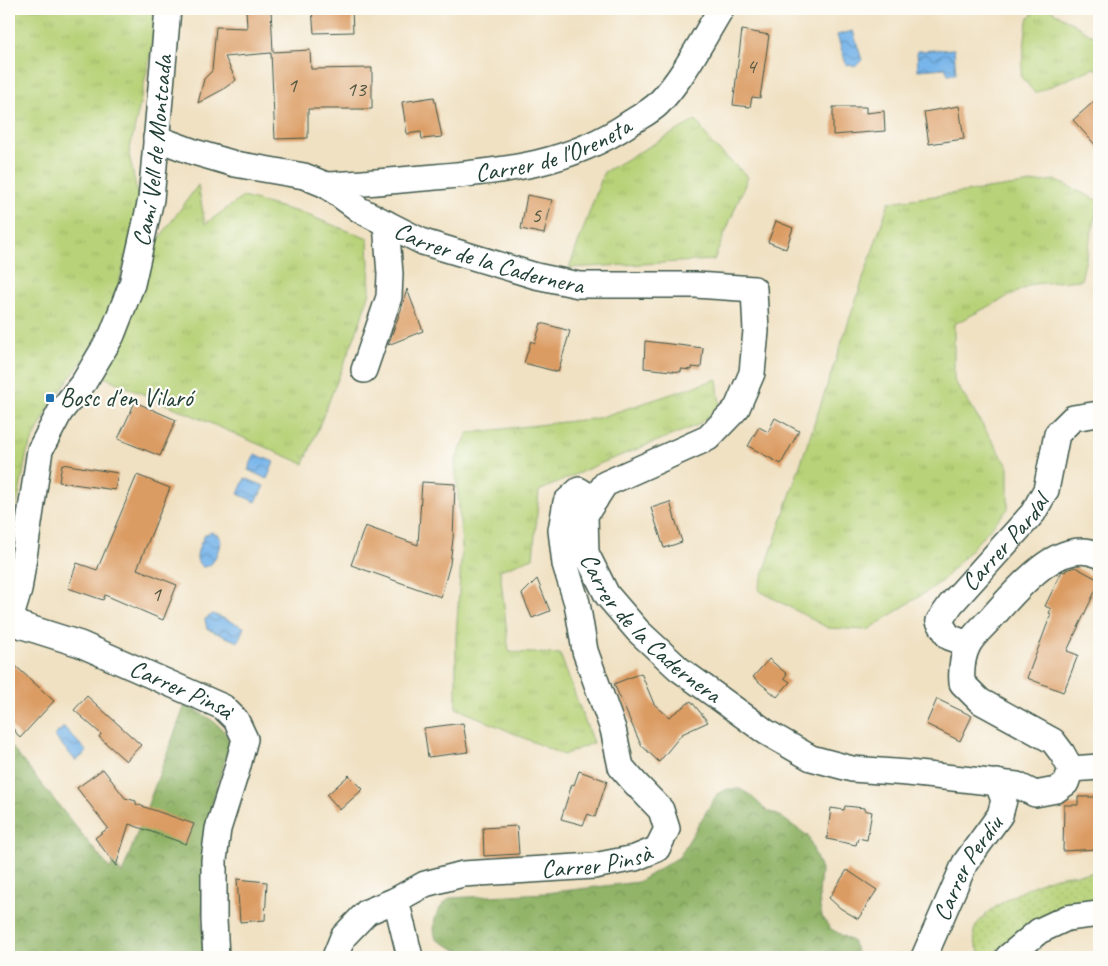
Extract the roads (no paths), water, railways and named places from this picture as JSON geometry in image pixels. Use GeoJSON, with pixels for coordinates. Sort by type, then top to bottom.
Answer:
{"type":"FeatureCollection","features":[{"type":"Feature","properties":{"kind":"street","name":"Camí Vell de Montcada"},"geometry":{"type":"LineString","coordinates":[[9,622],[18,590],[40,450],[60,412],[84,382],[112,335],[132,284],[152,199],[168,9]]}},
{"type":"Feature","properties":{"kind":"street","name":"Carrer de l'Oreneta"},"geometry":{"type":"LineString","coordinates":[[326,186],[488,173],[529,166],[572,154],[615,133],[658,104],[681,74],[721,9]]}},
{"type":"Feature","properties":{"kind":"street","name":"Carrer de la Cadernera"},"geometry":{"type":"LineString","coordinates":[[156,138],[235,164],[304,176],[326,186],[360,210],[423,242],[536,276],[579,285],[696,285],[754,289],[756,331],[752,373],[737,408],[708,438],[605,484],[586,515],[586,553],[606,595],[638,631],[679,669],[766,732],[811,758],[852,769],[1017,785],[1035,794],[1056,790],[1066,783],[1071,769]]}},
{"type":"Feature","properties":{"kind":"street"},"geometry":{"type":"LineString","coordinates":[[364,370],[389,297],[390,274],[386,223]]}},
{"type":"Feature","properties":{"kind":"street","name":"Carrer Pardal"},"geometry":{"type":"LineString","coordinates":[[968,644],[949,637],[939,621],[951,604],[1033,513],[1046,490],[1057,434],[1073,418],[1099,414]]}},
{"type":"Feature","properties":{"kind":"street","name":"Carrer Pinsà"},"geometry":{"type":"LineString","coordinates":[[335,957],[342,937],[367,912],[396,900],[424,884],[463,874],[594,866],[635,858],[657,849],[666,829],[660,810],[621,767],[613,729],[584,651],[577,603],[565,564],[561,530],[566,502],[579,490],[595,500]]}},
{"type":"Feature","properties":{"kind":"street"},"geometry":{"type":"LineString","coordinates":[[1099,554],[1093,552],[1070,552],[1046,563],[1008,600],[968,644],[961,666],[962,683],[980,701],[1053,740],[1071,769],[1099,767]]}},
{"type":"Feature","properties":{"kind":"street","name":"Carrer Pinsà"},"geometry":{"type":"LineString","coordinates":[[9,622],[89,648],[223,707],[236,720],[245,739],[218,829],[214,860],[216,957]]}},
{"type":"Feature","properties":{"kind":"street","name":"Carrer Perdiu"},"geometry":{"type":"LineString","coordinates":[[924,957],[965,863],[1000,816],[1004,800],[998,782]]}},
{"type":"Feature","properties":{"kind":"street"},"geometry":{"type":"LineString","coordinates":[[396,900],[410,957]]}},
{"type":"Feature","properties":{"kind":"street"},"geometry":{"type":"LineString","coordinates":[[1008,957],[1039,931],[1067,918],[1099,914]]}},
{"type":"Feature","properties":{"kind":"water"},"geometry":{"type":"Polygon","coordinates":[[[853,31],[862,60],[855,67],[846,64],[837,35],[853,31]]]}},
{"type":"Feature","properties":{"kind":"water"},"geometry":{"type":"Polygon","coordinates":[[[954,49],[956,74],[948,74],[945,68],[918,70],[917,51],[954,49]]]}},
{"type":"Feature","properties":{"kind":"water"},"geometry":{"type":"Polygon","coordinates":[[[255,454],[274,462],[267,479],[248,470],[255,454]]]}},
{"type":"Feature","properties":{"kind":"water"},"geometry":{"type":"Polygon","coordinates":[[[245,478],[264,486],[256,502],[238,494],[245,478]]]}},
{"type":"Feature","properties":{"kind":"water"},"geometry":{"type":"Polygon","coordinates":[[[211,532],[218,535],[221,542],[213,562],[203,567],[199,564],[197,557],[199,548],[204,536],[211,532]]]}},
{"type":"Feature","properties":{"kind":"water"},"geometry":{"type":"Polygon","coordinates":[[[213,614],[244,627],[238,642],[207,629],[205,619],[213,614]]]}},
{"type":"Feature","properties":{"kind":"water"},"geometry":{"type":"Polygon","coordinates":[[[64,727],[87,752],[76,761],[54,736],[64,727]]]}},
{"type":"Feature","properties":{"kind":"place","name":"Bosc d'en Vilaró"},"geometry":{"type":"Point","coordinates":[50,398]}}]}
